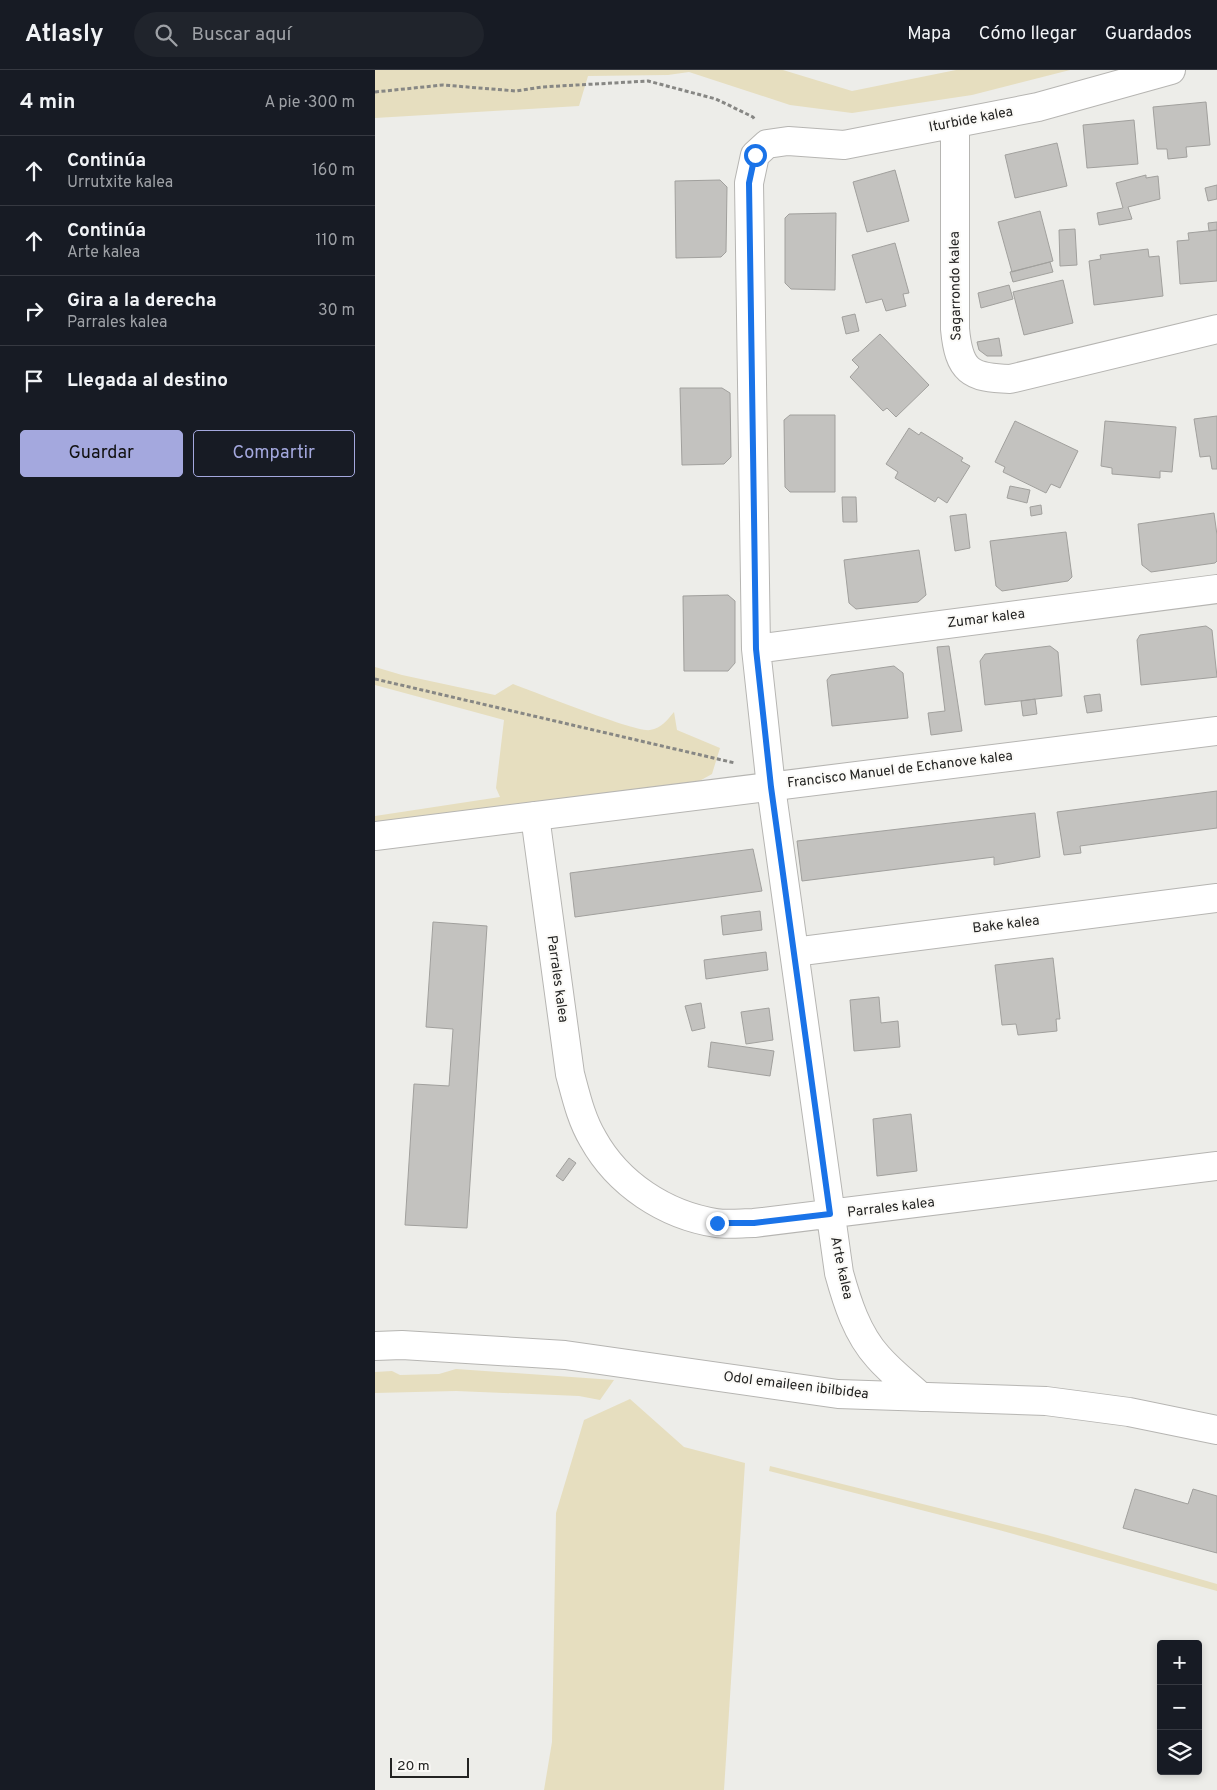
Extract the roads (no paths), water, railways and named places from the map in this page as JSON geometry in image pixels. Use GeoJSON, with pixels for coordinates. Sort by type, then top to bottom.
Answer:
{"type":"FeatureCollection","features":[{"type":"Feature","properties":{"kind":"street","name":"Iturbide kalea"},"geometry":{"type":"LineString","coordinates":[[767,144],[788,141],[844,145],[1038,107],[1171,70]]}},
{"type":"Feature","properties":{"kind":"street","name":"Sagarrondo kalea"},"geometry":{"type":"LineString","coordinates":[[955,124],[955,329],[957,348],[963,361],[974,374],[1010,379],[1217,329]]}},
{"type":"Feature","properties":{"kind":"street","name":"Arte kalea"},"geometry":{"type":"LineString","coordinates":[[767,144],[755,155],[749,183],[756,649],[770,779],[839,1273],[847,1302],[859,1329],[877,1357],[921,1397]]}},
{"type":"Feature","properties":{"kind":"street","name":"Zumar kalea"},"geometry":{"type":"LineString","coordinates":[[756,649],[1217,590]]}},
{"type":"Feature","properties":{"kind":"street","name":"Francisco Manuel de Echanove kalea"},"geometry":{"type":"LineString","coordinates":[[375,836],[535,816],[770,779],[1217,731]]}},
{"type":"Feature","properties":{"kind":"street","name":"Parrales kalea"},"geometry":{"type":"LineString","coordinates":[[535,816],[570,1074],[581,1113],[592,1138],[610,1166],[645,1196],[684,1216],[717,1223],[754,1223],[1217,1166]]}},
{"type":"Feature","properties":{"kind":"street","name":"Bake kalea"},"geometry":{"type":"LineString","coordinates":[[794,952],[1217,898]]}},
{"type":"Feature","properties":{"kind":"street","name":"Odol emaileen ibilbidea"},"geometry":{"type":"LineString","coordinates":[[375,1346],[402,1345],[565,1355],[838,1394],[1045,1401],[1129,1412],[1217,1430]]}}]}
